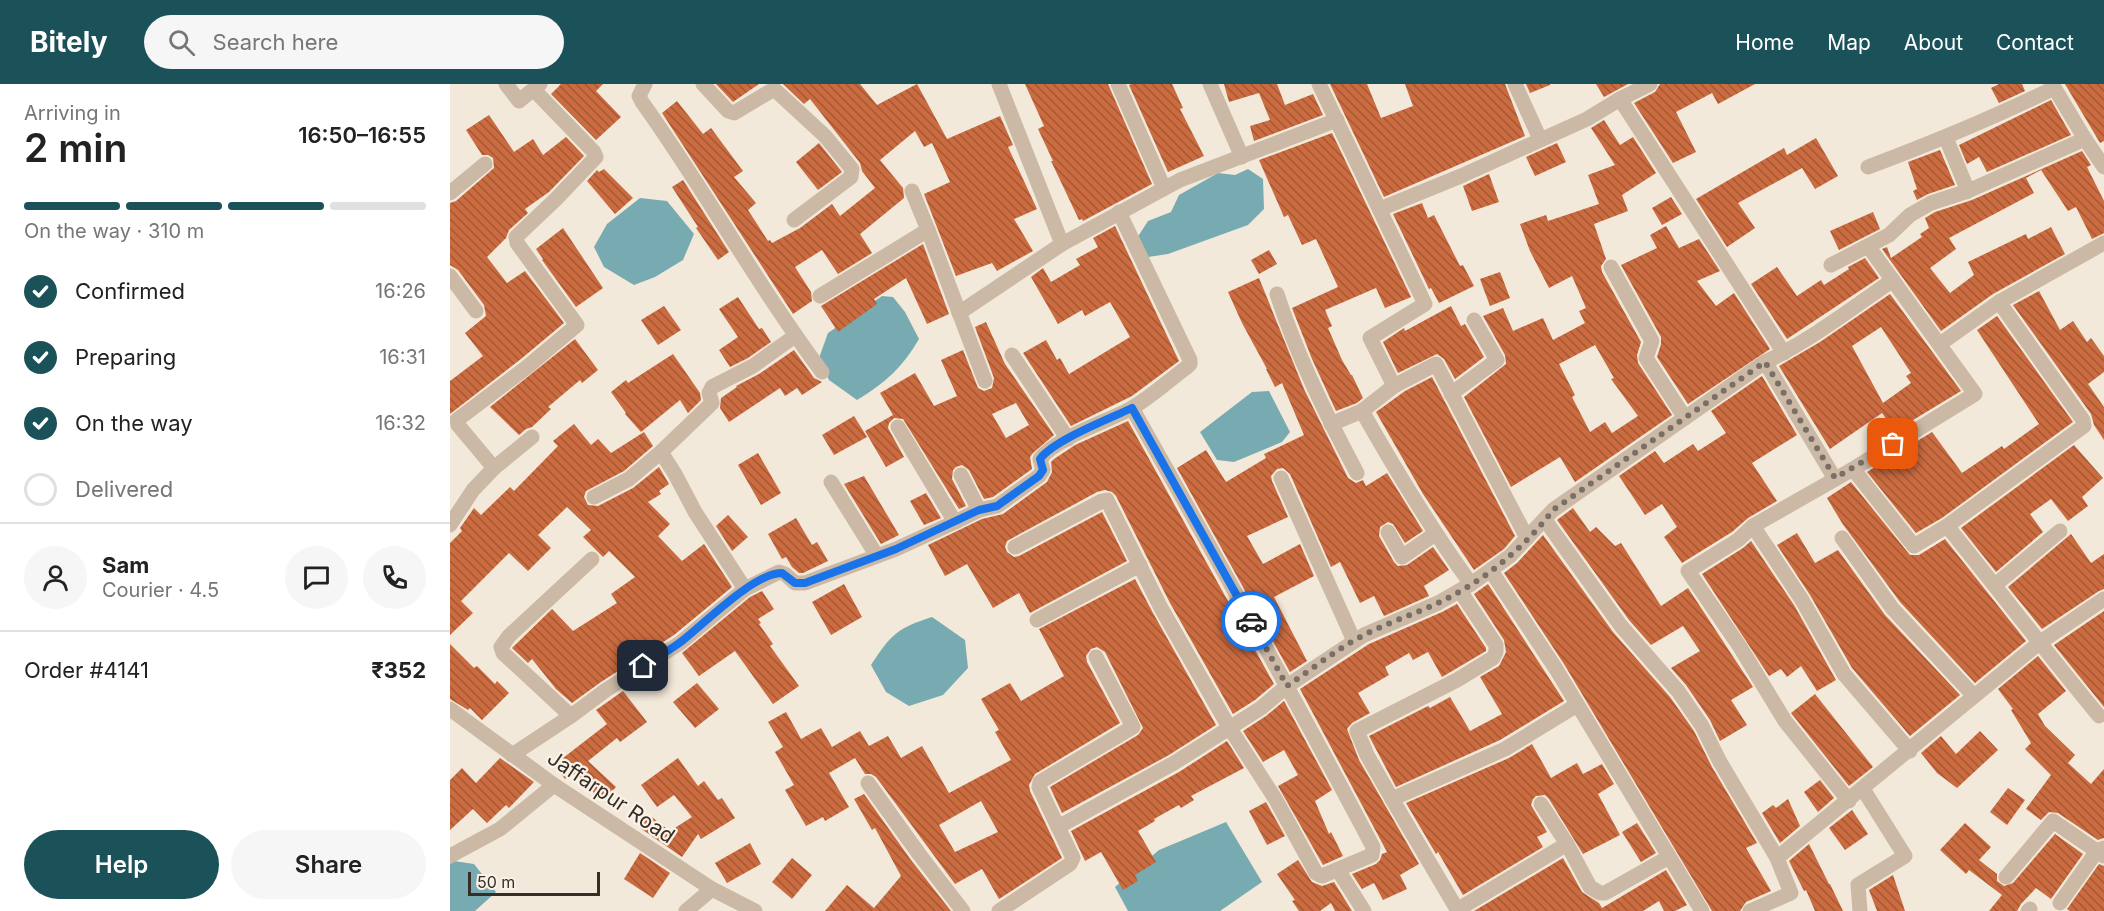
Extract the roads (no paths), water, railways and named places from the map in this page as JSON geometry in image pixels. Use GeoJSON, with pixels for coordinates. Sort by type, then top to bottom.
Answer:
{"type":"FeatureCollection","features":[{"type":"Feature","properties":{"kind":"street"},"geometry":{"type":"LineString","coordinates":[[494,468],[458,426],[457,420],[527,367],[577,325],[517,243],[516,237],[556,200],[596,157],[537,87],[519,102],[506,84]]}},
{"type":"Feature","properties":{"kind":"street"},"geometry":{"type":"LineString","coordinates":[[645,84],[639,96],[642,102],[680,157],[744,260],[822,372]]}},
{"type":"Feature","properties":{"kind":"street"},"geometry":{"type":"LineString","coordinates":[[703,84],[728,111],[734,113],[774,89],[825,136],[852,169],[851,177],[794,220]]}},
{"type":"Feature","properties":{"kind":"street"},"geometry":{"type":"LineString","coordinates":[[999,84],[1062,244]]}},
{"type":"Feature","properties":{"kind":"street"},"geometry":{"type":"LineString","coordinates":[[1118,84],[1164,188]]}},
{"type":"Feature","properties":{"kind":"street"},"geometry":{"type":"LineString","coordinates":[[1210,84],[1242,157]]}},
{"type":"Feature","properties":{"kind":"street"},"geometry":{"type":"LineString","coordinates":[[1319,84],[1425,304],[1370,338],[1394,386]]}},
{"type":"Feature","properties":{"kind":"street"},"geometry":{"type":"LineString","coordinates":[[1515,84],[1540,139]]}},
{"type":"Feature","properties":{"kind":"street"},"geometry":{"type":"LineString","coordinates":[[1380,209],[1461,176],[1587,119],[1650,84]]}},
{"type":"Feature","properties":{"kind":"street"},"geometry":{"type":"LineString","coordinates":[[1868,167],[2001,115],[2053,86],[2104,166]]}},
{"type":"Feature","properties":{"kind":"street"},"geometry":{"type":"LineString","coordinates":[[1620,99],[1784,353]]}},
{"type":"Feature","properties":{"kind":"street"},"geometry":{"type":"LineString","coordinates":[[959,313],[1062,244],[1164,188],[1337,120]]}},
{"type":"Feature","properties":{"kind":"street"},"geometry":{"type":"LineString","coordinates":[[1946,138],[1968,191]]}},
{"type":"Feature","properties":{"kind":"street"},"geometry":{"type":"LineString","coordinates":[[1831,265],[1889,235],[1910,214],[1931,203],[1968,191],[2085,139]]}},
{"type":"Feature","properties":{"kind":"street"},"geometry":{"type":"LineString","coordinates":[[450,193],[485,164]]}},
{"type":"Feature","properties":{"kind":"street"},"geometry":{"type":"LineString","coordinates":[[912,191],[985,381]]}},
{"type":"Feature","properties":{"kind":"street"},"geometry":{"type":"LineString","coordinates":[[512,755],[606,690],[680,643],[745,589],[779,572],[795,583],[805,583],[877,556],[979,510],[997,506],[1039,476],[1043,470],[1041,457],[1068,439],[1132,408],[1190,364],[1119,212]]}},
{"type":"Feature","properties":{"kind":"street"},"geometry":{"type":"LineString","coordinates":[[820,296],[928,230]]}},
{"type":"Feature","properties":{"kind":"street"},"geometry":{"type":"LineString","coordinates":[[1941,344],[2000,302],[2104,243]]}},
{"type":"Feature","properties":{"kind":"street"},"geometry":{"type":"LineString","coordinates":[[1849,801],[1785,721],[1740,647],[1688,571],[1738,540],[1753,526],[1853,469],[1975,394],[1868,246]]}},
{"type":"Feature","properties":{"kind":"street"},"geometry":{"type":"LineString","coordinates":[[1611,267],[1652,341],[1646,358],[1685,418]]}},
{"type":"Feature","properties":{"kind":"street"},"geometry":{"type":"LineString","coordinates":[[450,276],[476,311]]}},
{"type":"Feature","properties":{"kind":"street"},"geometry":{"type":"LineString","coordinates":[[1058,827],[1174,763],[1261,708],[1287,686],[1354,641],[1466,588],[1491,571],[1553,510],[1765,362],[1784,353],[1893,280]]}},
{"type":"Feature","properties":{"kind":"street"},"geometry":{"type":"LineString","coordinates":[[1277,294],[1285,320],[1331,424],[1357,473]]}},
{"type":"Feature","properties":{"kind":"street"},"geometry":{"type":"LineString","coordinates":[[1853,469],[1914,546],[1947,526],[2084,426],[2077,412],[2000,302]]}},
{"type":"Feature","properties":{"kind":"street"},"geometry":{"type":"LineString","coordinates":[[1451,394],[1497,360],[1474,320]]}},
{"type":"Feature","properties":{"kind":"street"},"geometry":{"type":"LineString","coordinates":[[594,497],[628,479],[662,452],[712,403],[710,393],[712,387],[753,366],[795,336]]}},
{"type":"Feature","properties":{"kind":"street"},"geometry":{"type":"LineString","coordinates":[[1012,355],[1068,439]]}},
{"type":"Feature","properties":{"kind":"street"},"geometry":{"type":"LineString","coordinates":[[1765,362],[1835,478]]}},
{"type":"Feature","properties":{"kind":"street"},"geometry":{"type":"LineString","coordinates":[[1331,424],[1362,411],[1394,386],[1436,364],[1527,538]]}},
{"type":"Feature","properties":{"kind":"street"},"geometry":{"type":"LineString","coordinates":[[1015,547],[1107,500],[1161,608],[1229,727],[1276,800],[1316,873],[1322,876],[1372,855],[1373,847],[1287,686],[1132,408]]}},
{"type":"Feature","properties":{"kind":"street"},"geometry":{"type":"LineString","coordinates":[[1362,411],[1466,588],[1496,645],[1493,658],[1457,681],[1357,731],[1367,755],[1458,910],[1567,844]]}},
{"type":"Feature","properties":{"kind":"street"},"geometry":{"type":"LineString","coordinates":[[898,427],[955,522]]}},
{"type":"Feature","properties":{"kind":"street"},"geometry":{"type":"LineString","coordinates":[[450,525],[473,490],[494,468],[532,437]]}},
{"type":"Feature","properties":{"kind":"street"},"geometry":{"type":"LineString","coordinates":[[662,452],[695,512],[745,589]]}},
{"type":"Feature","properties":{"kind":"street"},"geometry":{"type":"LineString","coordinates":[[961,475],[979,510]]}},
{"type":"Feature","properties":{"kind":"street"},"geometry":{"type":"LineString","coordinates":[[1281,478],[1354,641]]}},
{"type":"Feature","properties":{"kind":"street"},"geometry":{"type":"LineString","coordinates":[[831,482],[877,556]]}},
{"type":"Feature","properties":{"kind":"street"},"geometry":{"type":"LineString","coordinates":[[1545,520],[1622,626],[1678,691],[1702,726],[1720,762],[1777,858],[1791,893],[1750,911]]}},
{"type":"Feature","properties":{"kind":"street"},"geometry":{"type":"LineString","coordinates":[[1753,526],[1802,600],[1844,674],[1910,751]]}},
{"type":"Feature","properties":{"kind":"street"},"geometry":{"type":"LineString","coordinates":[[1947,526],[2099,716]]}},
{"type":"Feature","properties":{"kind":"street"},"geometry":{"type":"LineString","coordinates":[[1995,585],[2060,531]]}},
{"type":"Feature","properties":{"kind":"street"},"geometry":{"type":"LineString","coordinates":[[1388,532],[1402,557],[1435,534]]}},
{"type":"Feature","properties":{"kind":"street"},"geometry":{"type":"LineString","coordinates":[[1842,538],[1892,608],[1974,696]]}},
{"type":"Feature","properties":{"kind":"street"},"geometry":{"type":"LineString","coordinates":[[571,716],[503,653],[501,647],[509,636],[592,559]]}},
{"type":"Feature","properties":{"kind":"street"},"geometry":{"type":"LineString","coordinates":[[1037,620],[1140,565]]}},
{"type":"Feature","properties":{"kind":"street"},"geometry":{"type":"LineString","coordinates":[[1491,571],[1556,669],[1669,856],[1698,910]]}},
{"type":"Feature","properties":{"kind":"street"},"geometry":{"type":"LineString","coordinates":[[1777,858],[2039,643],[2104,598]]}},
{"type":"Feature","properties":{"kind":"street"},"geometry":{"type":"LineString","coordinates":[[999,911],[1057,874],[1073,861],[1038,784],[1133,728],[1096,657]]}},
{"type":"Feature","properties":{"kind":"street"},"geometry":{"type":"LineString","coordinates":[[1392,799],[1505,749],[1577,705]]}},
{"type":"Feature","properties":{"kind":"street","name":"Jaffarpur Road"},"geometry":{"type":"LineString","coordinates":[[450,709],[554,785],[712,889],[755,911]]}},
{"type":"Feature","properties":{"kind":"street"},"geometry":{"type":"LineString","coordinates":[[868,783],[963,911]]}},
{"type":"Feature","properties":{"kind":"street"},"geometry":{"type":"LineString","coordinates":[[450,856],[500,829],[554,785]]}},
{"type":"Feature","properties":{"kind":"street"},"geometry":{"type":"LineString","coordinates":[[1860,911],[1858,885],[1905,856],[1863,789]]}},
{"type":"Feature","properties":{"kind":"street"},"geometry":{"type":"LineString","coordinates":[[1541,804],[1567,844],[1590,886],[1600,893],[1605,893],[1669,856]]}},
{"type":"Feature","properties":{"kind":"street"},"geometry":{"type":"LineString","coordinates":[[2006,877],[2053,821],[2102,851],[2060,903]]}},
{"type":"Feature","properties":{"kind":"street"},"geometry":{"type":"LineString","coordinates":[[1338,870],[1364,911]]}},
{"type":"Feature","properties":{"kind":"street"},"geometry":{"type":"LineString","coordinates":[[686,911],[712,889]]}},
{"type":"Feature","properties":{"kind":"water"},"geometry":{"type":"Polygon","coordinates":[[[1248,169],[1263,179],[1264,209],[1248,225],[1168,254],[1148,257],[1137,238],[1148,221],[1171,212],[1179,195],[1218,173],[1235,175],[1248,169]]]}},
{"type":"Feature","properties":{"kind":"water"},"geometry":{"type":"Polygon","coordinates":[[[640,198],[667,201],[694,234],[683,260],[655,277],[634,285],[604,267],[594,247],[607,224],[640,198]]]}},
{"type":"Feature","properties":{"kind":"water"},"geometry":{"type":"Polygon","coordinates":[[[882,296],[893,297],[905,312],[919,339],[893,374],[857,400],[829,380],[819,358],[828,333],[882,296]]]}},
{"type":"Feature","properties":{"kind":"water"},"geometry":{"type":"Polygon","coordinates":[[[1269,391],[1290,432],[1282,442],[1234,462],[1217,460],[1200,432],[1252,392],[1269,391]]]}},
{"type":"Feature","properties":{"kind":"water"},"geometry":{"type":"Polygon","coordinates":[[[932,617],[965,640],[968,668],[943,695],[909,706],[886,692],[871,665],[884,646],[896,634],[932,617]]]}},
{"type":"Feature","properties":{"kind":"water"},"geometry":{"type":"Polygon","coordinates":[[[1226,822],[1262,882],[1220,911],[1128,911],[1115,887],[1159,850],[1226,822]]]}},
{"type":"Feature","properties":{"kind":"water"},"geometry":{"type":"Polygon","coordinates":[[[454,861],[474,864],[496,892],[475,911],[450,911],[450,864],[454,861]]]}}]}
